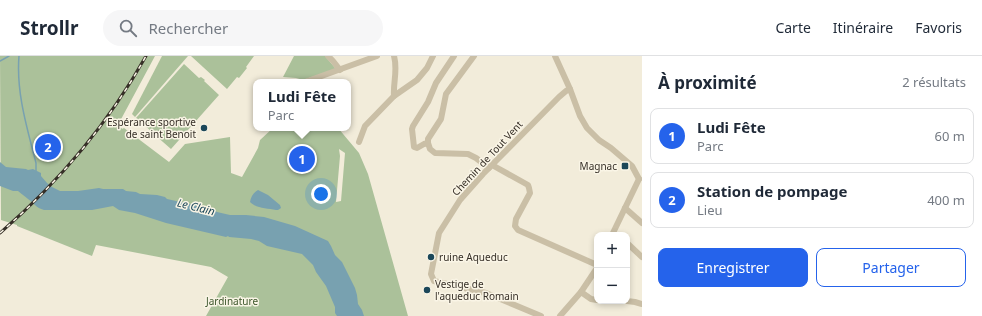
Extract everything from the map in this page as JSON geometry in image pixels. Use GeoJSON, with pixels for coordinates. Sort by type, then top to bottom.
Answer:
{"type":"FeatureCollection","features":[{"type":"Feature","properties":{"kind":"street"},"geometry":{"type":"LineString","coordinates":[[328,56],[340,70]]}},
{"type":"Feature","properties":{"kind":"street"},"geometry":{"type":"LineString","coordinates":[[314,79],[377,56]]}},
{"type":"Feature","properties":{"kind":"street"},"geometry":{"type":"LineString","coordinates":[[394,56],[396,68],[393,90],[394,96]]}},
{"type":"Feature","properties":{"kind":"street"},"geometry":{"type":"LineString","coordinates":[[360,142],[365,126],[394,96],[417,80],[428,68],[433,56]]}},
{"type":"Feature","properties":{"kind":"street"},"geometry":{"type":"LineString","coordinates":[[428,144],[424,144],[416,148],[414,147],[412,129],[428,102],[436,82],[454,56]]}},
{"type":"Feature","properties":{"kind":"street"},"geometry":{"type":"LineString","coordinates":[[474,56],[446,94],[441,119],[428,139],[430,150],[435,154],[468,154],[490,167],[528,184],[530,193],[516,219],[515,226],[518,230],[594,265]]}},
{"type":"Feature","properties":{"kind":"street"},"geometry":{"type":"LineString","coordinates":[[555,56],[570,88],[580,116],[587,128],[599,140],[632,166],[640,180],[625,208],[615,232]]}},
{"type":"Feature","properties":{"kind":"street","name":"Chemin de Tout Vent"},"geometry":{"type":"LineString","coordinates":[[541,316],[486,293],[434,281],[431,274],[439,233],[460,200],[490,167],[566,90],[570,88]]}},
{"type":"Feature","properties":{"kind":"street"},"geometry":{"type":"LineString","coordinates":[[625,208],[642,223]]}},
{"type":"Feature","properties":{"kind":"street"},"geometry":{"type":"LineString","coordinates":[[630,246],[642,257]]}},
{"type":"Feature","properties":{"kind":"street"},"geometry":{"type":"LineString","coordinates":[[560,316],[581,292],[596,268]]}},
{"type":"Feature","properties":{"kind":"street"},"geometry":{"type":"LineString","coordinates":[[581,292],[584,295],[594,299]]}},
{"type":"Feature","properties":{"kind":"street"},"geometry":{"type":"LineString","coordinates":[[630,301],[642,304]]}},
{"type":"Feature","properties":{"kind":"green space","name":"Jardinature"},"geometry":{"type":"Polygon","coordinates":[[[0,56],[155,56],[119,123],[122,129],[124,128],[169,162],[185,144],[230,137],[231,173],[242,177],[258,148],[260,140],[270,131],[341,131],[359,153],[368,174],[408,316],[206,316],[228,277],[211,267],[96,245],[92,256],[17,225],[1,220],[0,56]],[[339,149],[340,156],[336,202],[341,201],[345,153],[339,149]]]}},
{"type":"Feature","properties":{"kind":"green space"},"geometry":{"type":"Polygon","coordinates":[[[162,56],[188,56],[135,117],[132,114],[162,56]]]}},
{"type":"Feature","properties":{"kind":"green space"},"geometry":{"type":"Polygon","coordinates":[[[191,56],[254,56],[239,78],[237,77],[227,89],[191,56]]]}},
{"type":"Feature","properties":{"kind":"green space"},"geometry":{"type":"Polygon","coordinates":[[[294,56],[325,56],[336,69],[306,79],[283,77],[294,56]]]}},
{"type":"Feature","properties":{"kind":"green space"},"geometry":{"type":"Polygon","coordinates":[[[184,64],[199,78],[201,77],[205,80],[204,81],[219,95],[171,149],[155,135],[154,136],[150,133],[151,131],[136,118],[184,64]]]}},
{"type":"Feature","properties":{"kind":"water","name":"Le Clain"},"geometry":{"type":"Polygon","coordinates":[[[0,162],[6,167],[28,170],[33,169],[41,173],[41,176],[47,183],[60,191],[78,191],[99,188],[123,189],[140,194],[157,195],[167,199],[212,209],[217,212],[230,215],[264,217],[295,226],[328,241],[335,255],[342,262],[355,288],[358,304],[364,316],[337,316],[335,313],[335,307],[326,286],[313,265],[302,254],[267,246],[259,241],[251,239],[226,237],[166,223],[135,213],[119,210],[113,206],[92,210],[44,210],[37,207],[18,191],[13,191],[0,186],[0,162]]]}},
{"type":"Feature","properties":{"kind":"water"},"geometry":{"type":"Polygon","coordinates":[[[258,190],[268,195],[280,205],[281,208],[276,210],[259,207],[250,202],[251,198],[258,190]]]}},
{"type":"Feature","properties":{"kind":"waterway"},"geometry":{"type":"LineString","coordinates":[[0,61],[9,56]]}},
{"type":"Feature","properties":{"kind":"waterway"},"geometry":{"type":"LineString","coordinates":[[19,56],[19,83],[26,123],[36,163],[36,172]]}},
{"type":"Feature","properties":{"kind":"railway"},"geometry":{"type":"LineString","coordinates":[[0,233],[22,214],[81,151],[115,105],[146,56]]}},
{"type":"Feature","properties":{"kind":"place","name":"Espérance sportive de saint Benoit"},"geometry":{"type":"Point","coordinates":[204,128]}},
{"type":"Feature","properties":{"kind":"place","name":"Station de pompage"},"geometry":{"type":"Point","coordinates":[48,147]}},
{"type":"Feature","properties":{"kind":"place","name":"Ludi Fête"},"geometry":{"type":"Point","coordinates":[302,159]}},
{"type":"Feature","properties":{"kind":"place","name":"Magnac"},"geometry":{"type":"Point","coordinates":[625,166]}},
{"type":"Feature","properties":{"kind":"place","name":"ruine Aqueduc"},"geometry":{"type":"Point","coordinates":[431,257]}},
{"type":"Feature","properties":{"kind":"place","name":"Vestige de l'aqueduc Romain"},"geometry":{"type":"Point","coordinates":[427,290]}}]}
